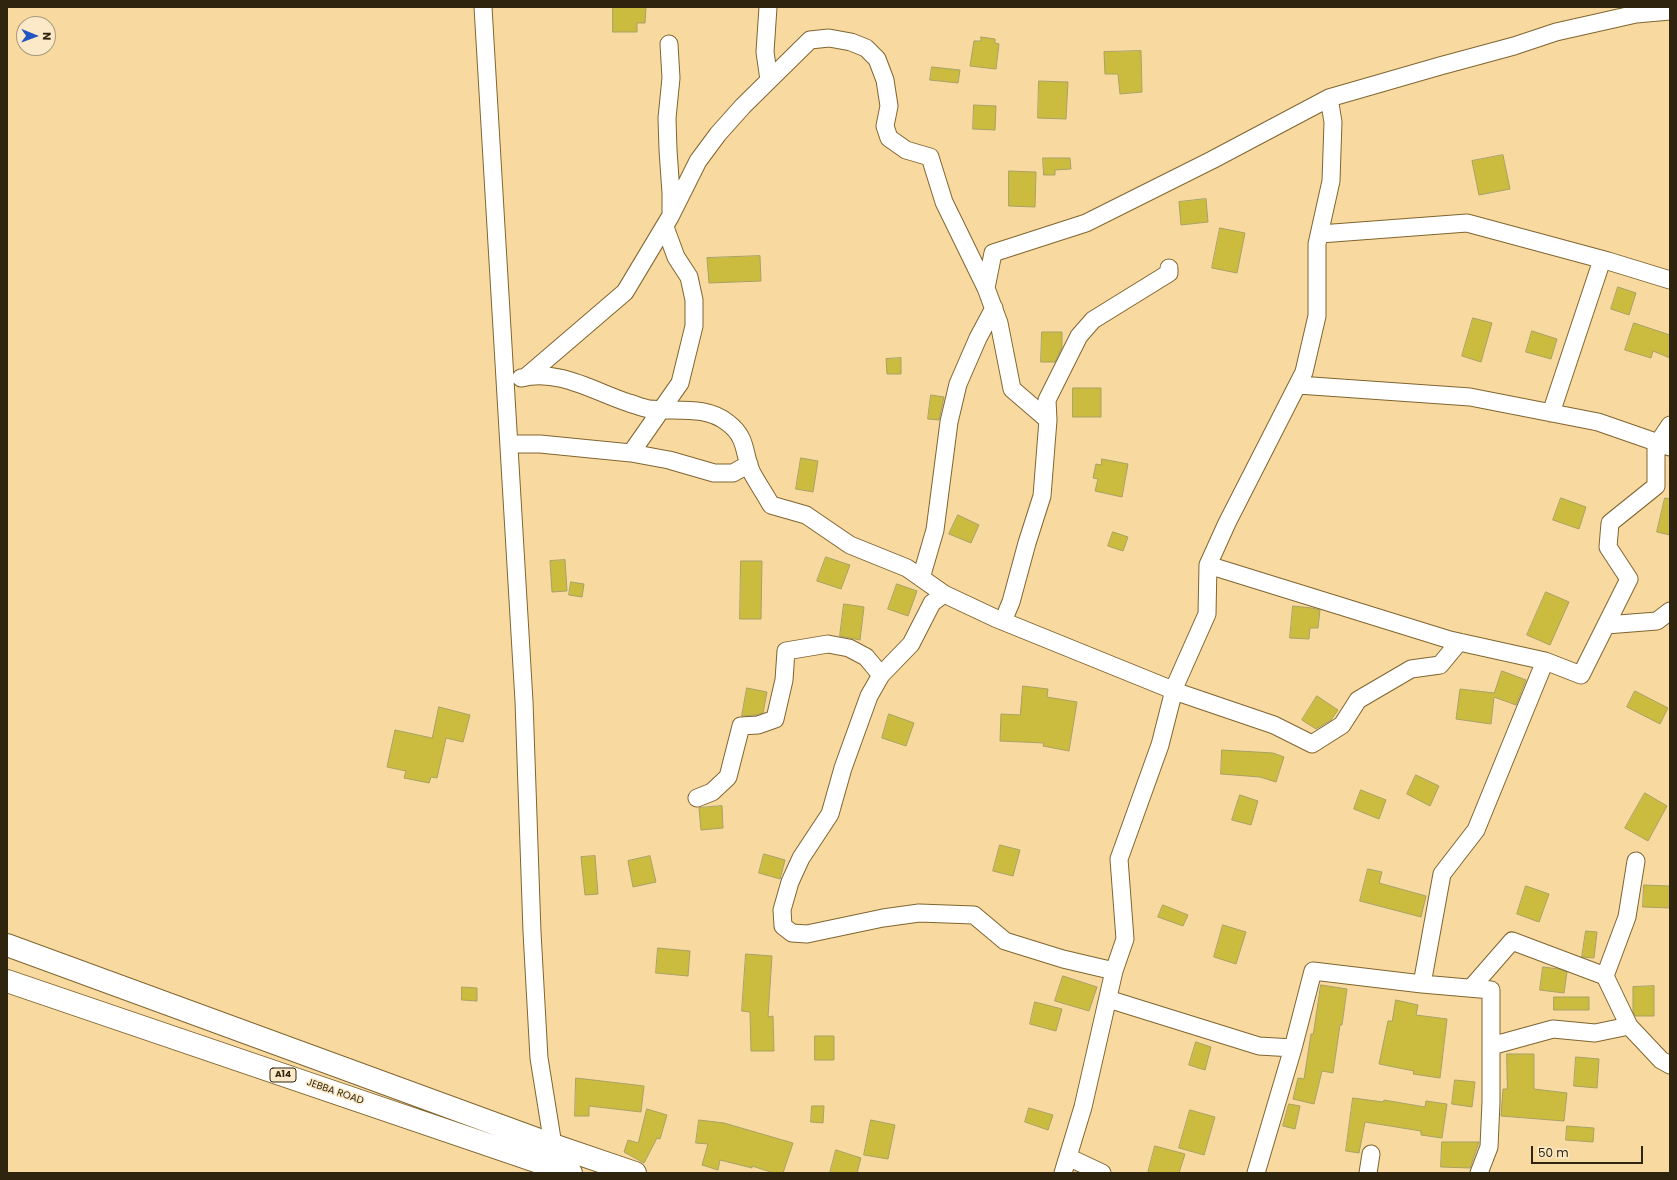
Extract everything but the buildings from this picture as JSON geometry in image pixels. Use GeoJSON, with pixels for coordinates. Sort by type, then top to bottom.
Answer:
{"type":"FeatureCollection","features":[{"type":"Feature","properties":{"kind":"highway"},"geometry":{"type":"LineString","coordinates":[[7,945],[553,1145],[635,1173]]}},
{"type":"Feature","properties":{"kind":"highway","name":"JEBBA ROAD"},"geometry":{"type":"LineString","coordinates":[[7,981],[563,1172]]}},
{"type":"Feature","properties":{"kind":"street"},"geometry":{"type":"LineString","coordinates":[[483,7],[524,701],[532,932],[539,1058],[553,1145]]}},
{"type":"Feature","properties":{"kind":"street"},"geometry":{"type":"LineString","coordinates":[[768,7],[765,52],[769,80]]}},
{"type":"Feature","properties":{"kind":"street"},"geometry":{"type":"LineString","coordinates":[[986,288],[993,253],[1086,223],[1212,160],[1329,98],[1514,46],[1556,32],[1636,14],[1670,11]]}},
{"type":"Feature","properties":{"kind":"street"},"geometry":{"type":"LineString","coordinates":[[527,376],[625,292],[667,222],[698,161],[718,134],[743,106],[810,40],[829,38],[851,42],[866,48],[877,59],[885,80],[888,106],[885,126],[889,138],[906,150],[930,157],[944,202],[986,288],[994,308],[999,323],[1012,389],[1048,420]]}},
{"type":"Feature","properties":{"kind":"street"},"geometry":{"type":"LineString","coordinates":[[631,453],[660,409],[680,383],[694,326],[694,300],[689,277],[676,257],[667,222],[671,193],[667,118],[671,78],[669,44]]}},
{"type":"Feature","properties":{"kind":"street"},"geometry":{"type":"LineString","coordinates":[[1063,1173],[1083,1107],[1114,971],[1125,938],[1119,859],[1160,745],[1174,690],[1207,614],[1208,565],[1227,523],[1304,372],[1317,316],[1318,244],[1330,181],[1333,122],[1329,98]]}},
{"type":"Feature","properties":{"kind":"street"},"geometry":{"type":"LineString","coordinates":[[1320,234],[1467,223],[1670,280]]}},
{"type":"Feature","properties":{"kind":"street"},"geometry":{"type":"LineString","coordinates":[[1551,413],[1602,260]]}},
{"type":"Feature","properties":{"kind":"street"},"geometry":{"type":"LineString","coordinates":[[1002,621],[1011,602],[1027,543],[1042,496],[1048,420],[1047,400],[1079,336],[1092,320],[1169,273],[1169,268]]}},
{"type":"Feature","properties":{"kind":"street"},"geometry":{"type":"LineString","coordinates":[[921,578],[934,530],[949,422],[958,384],[978,338],[994,308]]}},
{"type":"Feature","properties":{"kind":"street"},"geometry":{"type":"LineString","coordinates":[[505,382],[527,376],[551,377],[579,383],[616,399],[648,409],[705,411],[728,422],[742,438],[752,472],[771,505],[806,515],[850,545],[907,568],[944,594],[1002,621],[1174,690],[1274,725],[1312,744],[1342,725],[1358,700],[1411,669],[1440,665],[1459,642]]}},
{"type":"Feature","properties":{"kind":"street"},"geometry":{"type":"LineString","coordinates":[[1298,385],[1470,397],[1598,422],[1664,445]]}},
{"type":"Feature","properties":{"kind":"street"},"geometry":{"type":"LineString","coordinates":[[1664,445],[1670,426]]}},
{"type":"Feature","properties":{"kind":"street"},"geometry":{"type":"LineString","coordinates":[[509,444],[540,444],[631,453],[669,460],[714,473],[733,473],[749,464]]}},
{"type":"Feature","properties":{"kind":"street"},"geometry":{"type":"LineString","coordinates":[[1208,565],[1459,642],[1544,661],[1581,675],[1629,579],[1608,547],[1610,524],[1656,486],[1656,446],[1664,445]]}},
{"type":"Feature","properties":{"kind":"street"},"geometry":{"type":"LineString","coordinates":[[944,594],[932,603],[911,644],[881,674],[869,696],[843,768],[830,814],[801,858],[790,882],[782,910],[783,926],[792,933],[807,934],[875,920],[919,913],[974,915],[1005,941],[1063,959],[1114,971]]}},
{"type":"Feature","properties":{"kind":"street"},"geometry":{"type":"LineString","coordinates":[[1606,625],[1657,620],[1670,611]]}},
{"type":"Feature","properties":{"kind":"street"},"geometry":{"type":"LineString","coordinates":[[697,798],[712,792],[728,777],[741,726],[758,725],[775,719],[784,680],[786,651],[828,644],[850,648],[866,657],[881,674]]}},
{"type":"Feature","properties":{"kind":"street"},"geometry":{"type":"LineString","coordinates":[[1422,984],[1442,874],[1476,830],[1544,661]]}},
{"type":"Feature","properties":{"kind":"street"},"geometry":{"type":"LineString","coordinates":[[1605,976],[1626,917],[1636,861]]}},
{"type":"Feature","properties":{"kind":"street"},"geometry":{"type":"LineString","coordinates":[[1472,988],[1512,941],[1605,976],[1629,1026],[1661,1060],[1670,1065]]}},
{"type":"Feature","properties":{"kind":"street"},"geometry":{"type":"LineString","coordinates":[[1256,1173],[1293,1048],[1313,971],[1422,984],[1491,990],[1491,1102],[1489,1147],[1478,1173]]}},
{"type":"Feature","properties":{"kind":"street"},"geometry":{"type":"LineString","coordinates":[[1108,999],[1259,1046],[1293,1048]]}},
{"type":"Feature","properties":{"kind":"street"},"geometry":{"type":"LineString","coordinates":[[1491,1046],[1553,1029],[1595,1033],[1629,1026]]}},
{"type":"Feature","properties":{"kind":"street"},"geometry":{"type":"LineString","coordinates":[[1368,1173],[1371,1154]]}},
{"type":"Feature","properties":{"kind":"street"},"geometry":{"type":"LineString","coordinates":[[1068,1157],[1102,1173]]}}]}
